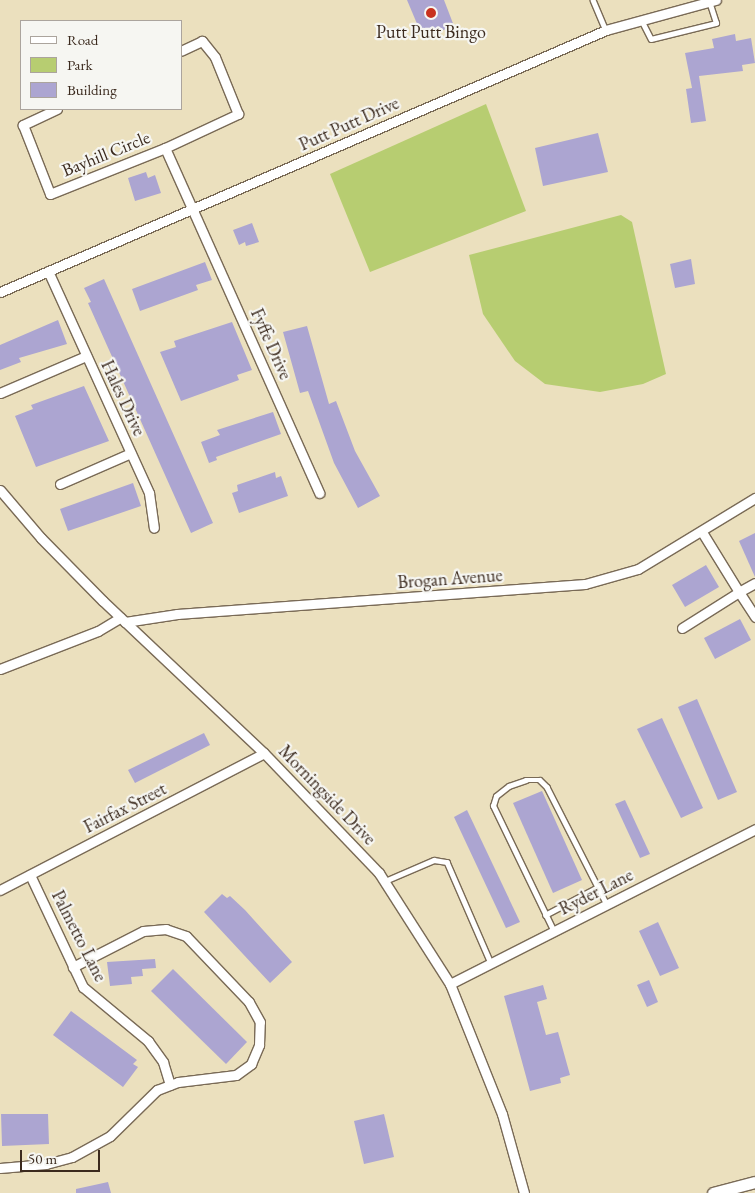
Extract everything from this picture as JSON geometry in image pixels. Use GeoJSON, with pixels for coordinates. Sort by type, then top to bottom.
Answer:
{"type":"FeatureCollection","features":[{"type":"Feature","properties":{"kind":"street","name":"Putt Putt Drive"},"geometry":{"type":"LineString","coordinates":[[0,292],[606,30],[711,1]]}},
{"type":"Feature","properties":{"kind":"street","name":"Bayhill Circle"},"geometry":{"type":"LineString","coordinates":[[55,110],[23,125],[50,194],[165,148],[238,114],[215,57],[202,41],[182,51]]}},
{"type":"Feature","properties":{"kind":"street","name":"Bayhill Circle"},"geometry":{"type":"LineString","coordinates":[[165,148],[192,210]]}},
{"type":"Feature","properties":{"kind":"street","name":"Fyffe Drive"},"geometry":{"type":"LineString","coordinates":[[192,210],[319,493]]}},
{"type":"Feature","properties":{"kind":"street","name":"Hales Drive"},"geometry":{"type":"LineString","coordinates":[[48,271],[149,492],[154,528]]}},
{"type":"Feature","properties":{"kind":"street","name":"Hales Drive"},"geometry":{"type":"LineString","coordinates":[[0,393],[86,356]]}},
{"type":"Feature","properties":{"kind":"street","name":"Hales Drive"},"geometry":{"type":"LineString","coordinates":[[60,484],[131,453]]}},
{"type":"Feature","properties":{"kind":"street","name":"Morningside Drive"},"geometry":{"type":"LineString","coordinates":[[0,490],[41,538],[123,620],[264,753],[385,881],[450,984],[502,1114],[524,1193]]}},
{"type":"Feature","properties":{"kind":"street","name":"Brogan Avenue"},"geometry":{"type":"LineString","coordinates":[[0,669],[123,620],[177,614],[585,584],[638,569],[702,532],[755,498]]}},
{"type":"Feature","properties":{"kind":"street"},"geometry":{"type":"LineString","coordinates":[[702,532],[755,618]]}},
{"type":"Feature","properties":{"kind":"street"},"geometry":{"type":"LineString","coordinates":[[682,628],[755,583]]}},
{"type":"Feature","properties":{"kind":"street","name":"Fairfax Street"},"geometry":{"type":"LineString","coordinates":[[0,890],[264,753]]}},
{"type":"Feature","properties":{"kind":"street","name":"Ryder Lane"},"geometry":{"type":"LineString","coordinates":[[450,984],[755,829]]}},
{"type":"Feature","properties":{"kind":"street","name":"Palmetto Lane"},"geometry":{"type":"LineString","coordinates":[[30,874],[83,987],[95,1000],[148,1041],[163,1062],[170,1085]]}},
{"type":"Feature","properties":{"kind":"street"},"geometry":{"type":"LineString","coordinates":[[0,1168],[46,1164],[72,1156],[110,1136],[138,1105],[157,1090],[170,1085],[236,1075],[251,1064],[259,1045],[260,1022],[249,1002],[186,936],[166,929],[143,931],[73,967]]}},
{"type":"Feature","properties":{"kind":"street"},"geometry":{"type":"LineString","coordinates":[[713,1193],[755,1182]]}},
{"type":"Feature","properties":{"kind":"lane"},"geometry":{"type":"LineString","coordinates":[[593,0],[606,30]]}},
{"type":"Feature","properties":{"kind":"lane"},"geometry":{"type":"LineString","coordinates":[[641,19],[651,39],[716,23],[711,1]]}},
{"type":"Feature","properties":{"kind":"lane"},"geometry":{"type":"LineString","coordinates":[[554,932],[493,806],[496,796],[509,786],[526,780],[540,780],[547,787],[607,905]]}},
{"type":"Feature","properties":{"kind":"lane"},"geometry":{"type":"LineString","coordinates":[[385,881],[434,860],[447,862],[491,963]]}},
{"type":"Feature","properties":{"kind":"lane"},"geometry":{"type":"LineString","coordinates":[[545,915],[598,887]]}},
{"type":"Feature","properties":{"kind":"green space"},"geometry":{"type":"Polygon","coordinates":[[[486,104],[526,211],[370,272],[330,174],[486,104]]]}},
{"type":"Feature","properties":{"kind":"green space"},"geometry":{"type":"Polygon","coordinates":[[[621,215],[632,222],[666,374],[643,384],[600,392],[545,384],[515,361],[483,314],[469,255],[621,215]]]}},
{"type":"Feature","properties":{"kind":"building","name":"Putt Putt Bingo"},"geometry":{"type":"Polygon","coordinates":[[[407,0],[444,0],[454,26],[423,38],[407,0]]]}},
{"type":"Feature","properties":{"kind":"building"},"geometry":{"type":"Polygon","coordinates":[[[735,34],[736,41],[751,38],[755,63],[742,65],[743,71],[699,76],[706,121],[691,123],[686,89],[692,88],[685,53],[714,48],[712,39],[735,34]]]}},
{"type":"Feature","properties":{"kind":"building"},"geometry":{"type":"Polygon","coordinates":[[[598,133],[608,172],[543,186],[535,148],[598,133]]]}},
{"type":"Feature","properties":{"kind":"building"},"geometry":{"type":"Polygon","coordinates":[[[146,172],[148,178],[155,175],[161,193],[135,201],[128,178],[146,172]]]}},
{"type":"Feature","properties":{"kind":"building"},"geometry":{"type":"Polygon","coordinates":[[[252,223],[259,242],[246,246],[245,242],[239,245],[233,230],[252,223]]]}},
{"type":"Feature","properties":{"kind":"building"},"geometry":{"type":"Polygon","coordinates":[[[691,259],[695,284],[675,288],[670,264],[691,259]]]}},
{"type":"Feature","properties":{"kind":"building"},"geometry":{"type":"Polygon","coordinates":[[[205,262],[212,280],[196,285],[198,290],[140,311],[132,289],[205,262]]]}},
{"type":"Feature","properties":{"kind":"building"},"geometry":{"type":"Polygon","coordinates":[[[104,279],[213,523],[191,533],[88,303],[91,302],[84,288],[104,279]]]}},
{"type":"Feature","properties":{"kind":"building"},"geometry":{"type":"Polygon","coordinates":[[[58,320],[67,344],[19,358],[21,362],[0,370],[0,345],[58,320]]]}},
{"type":"Feature","properties":{"kind":"building"},"geometry":{"type":"Polygon","coordinates":[[[232,322],[252,370],[237,375],[239,380],[181,401],[160,352],[176,347],[174,341],[232,322]]]}},
{"type":"Feature","properties":{"kind":"building"},"geometry":{"type":"Polygon","coordinates":[[[307,326],[329,404],[336,401],[355,451],[380,496],[358,508],[334,463],[308,391],[300,393],[283,332],[307,326]]]}},
{"type":"Feature","properties":{"kind":"building"},"geometry":{"type":"Polygon","coordinates":[[[84,386],[109,441],[36,467],[15,416],[33,409],[31,405],[84,386]]]}},
{"type":"Feature","properties":{"kind":"building"},"geometry":{"type":"Polygon","coordinates":[[[273,412],[281,434],[216,457],[217,460],[209,463],[201,442],[220,435],[217,430],[273,412]]]}},
{"type":"Feature","properties":{"kind":"building"},"geometry":{"type":"Polygon","coordinates":[[[275,472],[276,478],[281,476],[288,496],[239,513],[232,493],[238,491],[237,485],[275,472]]]}},
{"type":"Feature","properties":{"kind":"building"},"geometry":{"type":"Polygon","coordinates":[[[133,483],[141,506],[68,531],[60,509],[133,483]]]}},
{"type":"Feature","properties":{"kind":"building"},"geometry":{"type":"Polygon","coordinates":[[[755,533],[755,577],[739,541],[755,533]]]}},
{"type":"Feature","properties":{"kind":"building"},"geometry":{"type":"Polygon","coordinates":[[[706,565],[719,587],[685,607],[672,585],[706,565]]]}},
{"type":"Feature","properties":{"kind":"building"},"geometry":{"type":"Polygon","coordinates":[[[740,619],[751,640],[715,659],[704,638],[740,619]]]}},
{"type":"Feature","properties":{"kind":"building"},"geometry":{"type":"Polygon","coordinates":[[[697,699],[737,792],[718,800],[678,707],[697,699]]]}},
{"type":"Feature","properties":{"kind":"building"},"geometry":{"type":"Polygon","coordinates":[[[662,718],[703,808],[681,818],[637,729],[662,718]]]}},
{"type":"Feature","properties":{"kind":"building"},"geometry":{"type":"Polygon","coordinates":[[[204,733],[210,745],[135,783],[128,770],[204,733]]]}},
{"type":"Feature","properties":{"kind":"building"},"geometry":{"type":"Polygon","coordinates":[[[542,791],[582,880],[553,893],[513,803],[542,791]]]}},
{"type":"Feature","properties":{"kind":"building"},"geometry":{"type":"Polygon","coordinates":[[[625,800],[650,854],[640,858],[615,804],[625,800]]]}},
{"type":"Feature","properties":{"kind":"building"},"geometry":{"type":"Polygon","coordinates":[[[467,810],[520,922],[506,928],[454,817],[467,810]]]}},
{"type":"Feature","properties":{"kind":"building"},"geometry":{"type":"Polygon","coordinates":[[[222,894],[227,898],[230,896],[245,910],[292,962],[270,983],[204,912],[222,894]]]}},
{"type":"Feature","properties":{"kind":"building"},"geometry":{"type":"Polygon","coordinates":[[[658,922],[679,968],[660,976],[639,931],[658,922]]]}},
{"type":"Feature","properties":{"kind":"building"},"geometry":{"type":"Polygon","coordinates":[[[155,959],[156,968],[142,969],[143,976],[131,977],[132,984],[110,986],[107,962],[155,959]]]}},
{"type":"Feature","properties":{"kind":"building"},"geometry":{"type":"Polygon","coordinates":[[[173,969],[247,1042],[226,1064],[151,991],[173,969]]]}},
{"type":"Feature","properties":{"kind":"building"},"geometry":{"type":"Polygon","coordinates":[[[649,980],[658,1002],[647,1007],[637,985],[649,980]]]}},
{"type":"Feature","properties":{"kind":"building"},"geometry":{"type":"Polygon","coordinates":[[[543,985],[547,999],[537,1002],[546,1035],[558,1032],[570,1075],[560,1078],[561,1083],[530,1091],[504,996],[543,985]]]}},
{"type":"Feature","properties":{"kind":"building"},"geometry":{"type":"Polygon","coordinates":[[[71,1011],[137,1060],[133,1064],[138,1067],[123,1087],[53,1035],[71,1011]]]}},
{"type":"Feature","properties":{"kind":"building"},"geometry":{"type":"Polygon","coordinates":[[[1,1114],[48,1114],[49,1144],[2,1146],[1,1114]]]}},
{"type":"Feature","properties":{"kind":"building"},"geometry":{"type":"Polygon","coordinates":[[[384,1114],[394,1157],[364,1164],[354,1121],[384,1114]]]}},
{"type":"Feature","properties":{"kind":"building"},"geometry":{"type":"Polygon","coordinates":[[[108,1182],[111,1193],[76,1193],[76,1189],[108,1182]]]}},
{"type":"Feature","properties":{"kind":"place","name":"Putt Putt Bingo"},"geometry":{"type":"Point","coordinates":[431,13]}}]}
